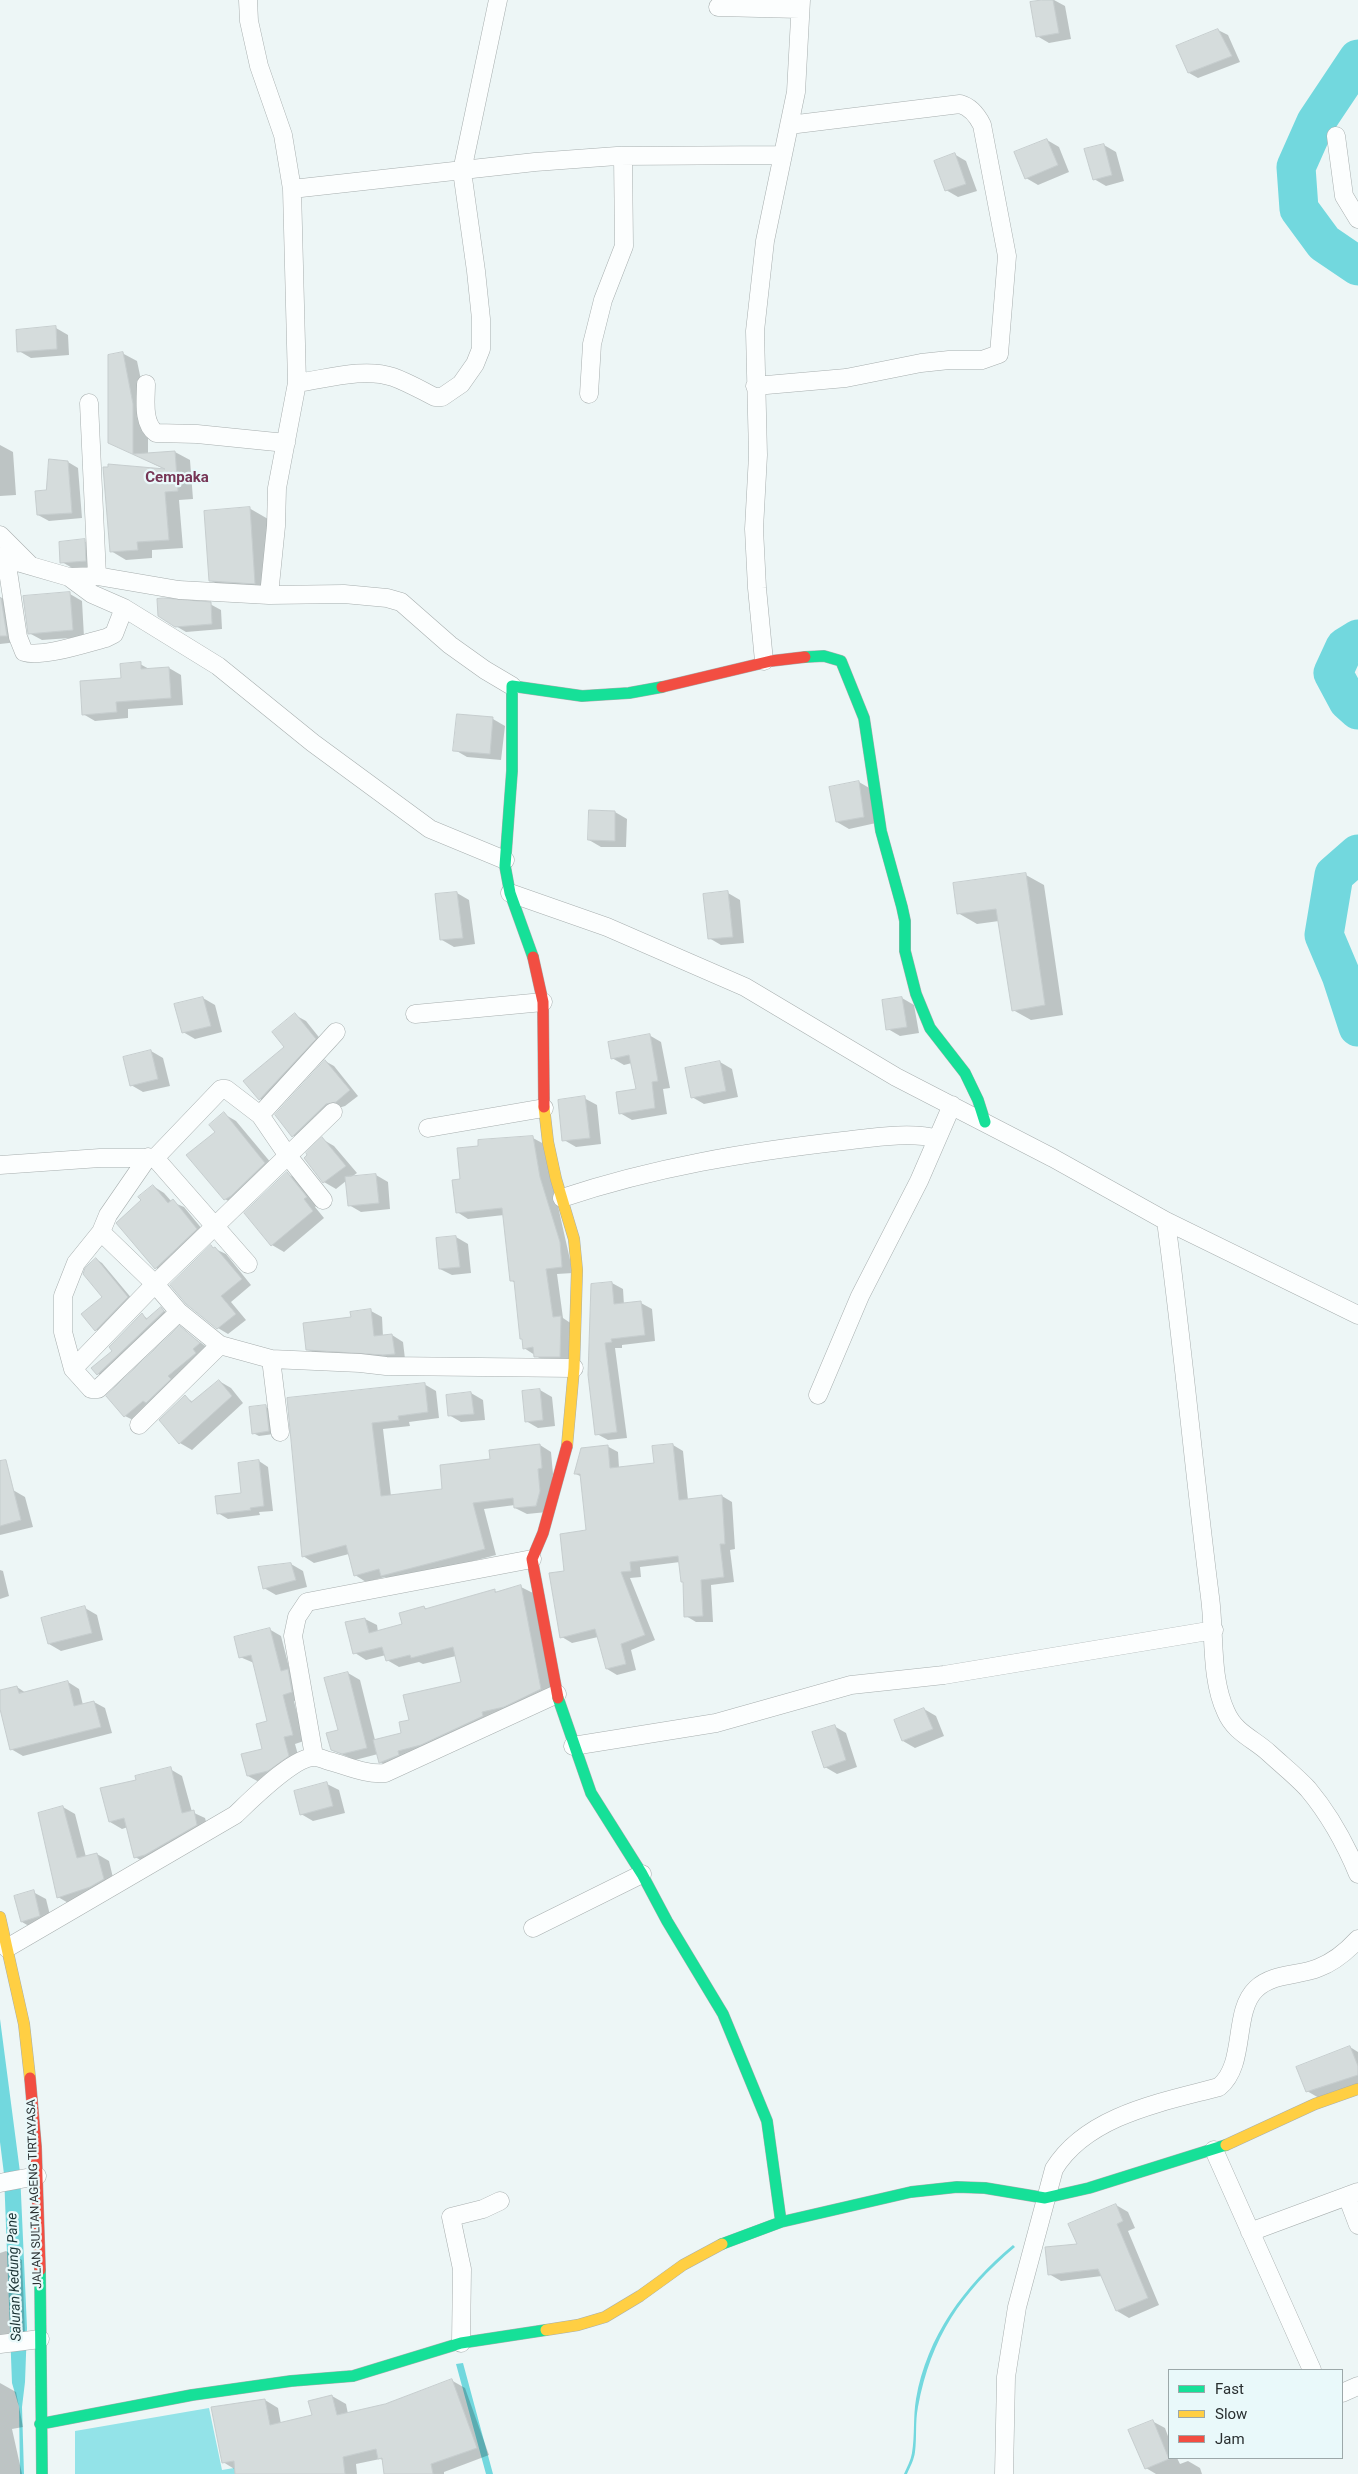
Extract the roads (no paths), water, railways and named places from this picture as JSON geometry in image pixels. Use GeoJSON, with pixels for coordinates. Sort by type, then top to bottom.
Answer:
{"type":"FeatureCollection","features":[{"type":"Feature","properties":{"kind":"street"},"geometry":{"type":"LineString","coordinates":[[248,0],[249,21],[259,66],[283,135],[292,189],[297,383],[277,488],[276,526],[269,595]]}},
{"type":"Feature","properties":{"kind":"street"},"geometry":{"type":"LineString","coordinates":[[297,383],[354,375],[387,376],[435,397],[442,397],[451,392],[468,377],[481,349],[481,319],[462,171],[498,0]]}},
{"type":"Feature","properties":{"kind":"street"},"geometry":{"type":"LineString","coordinates":[[718,7],[801,4],[796,92],[765,241],[756,322],[755,386],[758,455],[754,529],[764,661]]}},
{"type":"Feature","properties":{"kind":"street"},"geometry":{"type":"LineString","coordinates":[[755,386],[846,378],[930,362],[982,360],[999,354],[1007,256],[982,125],[978,116],[967,106],[960,104],[789,125]]}},
{"type":"Feature","properties":{"kind":"street"},"geometry":{"type":"LineString","coordinates":[[1336,136],[1344,196],[1358,219]]}},
{"type":"Feature","properties":{"kind":"street"},"geometry":{"type":"LineString","coordinates":[[292,189],[622,156],[783,154]]}},
{"type":"Feature","properties":{"kind":"street"},"geometry":{"type":"LineString","coordinates":[[589,394],[592,344],[603,300],[624,246],[622,156]]}},
{"type":"Feature","properties":{"kind":"street"},"geometry":{"type":"LineString","coordinates":[[146,384],[147,418],[149,425],[156,433],[197,434],[286,443]]}},
{"type":"Feature","properties":{"kind":"street"},"geometry":{"type":"LineString","coordinates":[[89,403],[97,576]]}},
{"type":"Feature","properties":{"kind":"street"},"geometry":{"type":"LineString","coordinates":[[0,535],[30,566]]}},
{"type":"Feature","properties":{"kind":"street"},"geometry":{"type":"LineString","coordinates":[[124,608],[114,634],[106,638],[48,652],[30,654],[24,652],[18,637],[3,558],[69,577],[97,576],[179,590],[269,595],[344,594],[388,598],[401,602],[450,645],[485,670],[512,686],[577,696],[632,693],[711,677],[764,661],[812,657],[838,659],[845,665],[864,718],[881,832],[902,907],[905,950],[916,994],[930,1028],[965,1073],[978,1100],[981,1120]]}},
{"type":"Feature","properties":{"kind":"street"},"geometry":{"type":"LineString","coordinates":[[69,577],[92,594],[124,608],[218,666],[313,743],[430,829],[505,863]]}},
{"type":"Feature","properties":{"kind":"street"},"geometry":{"type":"LineString","coordinates":[[512,686],[512,771],[505,863],[509,889],[530,946],[543,1002],[544,1108],[548,1142],[574,1239],[577,1270],[574,1368],[567,1448],[543,1533],[532,1559],[558,1694],[573,1746],[592,1793],[642,1874],[666,1922],[723,2014],[767,2120],[781,2222]]}},
{"type":"Feature","properties":{"kind":"street"},"geometry":{"type":"LineString","coordinates":[[509,889],[606,927],[745,986],[896,1077],[981,1120],[1166,1221],[1358,1315]]}},
{"type":"Feature","properties":{"kind":"street"},"geometry":{"type":"LineString","coordinates":[[415,1014],[543,1002]]}},
{"type":"Feature","properties":{"kind":"street"},"geometry":{"type":"LineString","coordinates":[[260,1115],[336,1032]]}},
{"type":"Feature","properties":{"kind":"street"},"geometry":{"type":"LineString","coordinates":[[179,1312],[98,1389],[91,1389],[73,1369],[63,1332],[63,1296],[76,1263],[100,1232],[108,1215],[152,1157],[221,1090],[226,1088],[233,1092],[260,1115],[288,1156],[324,1200]]}},
{"type":"Feature","properties":{"kind":"street"},"geometry":{"type":"LineString","coordinates":[[818,1395],[860,1296],[919,1181],[954,1106]]}},
{"type":"Feature","properties":{"kind":"street"},"geometry":{"type":"LineString","coordinates":[[428,1128],[544,1108]]}},
{"type":"Feature","properties":{"kind":"street"},"geometry":{"type":"LineString","coordinates":[[73,1369],[155,1284],[333,1112]]}},
{"type":"Feature","properties":{"kind":"street"},"geometry":{"type":"LineString","coordinates":[[562,1198],[619,1179],[673,1166],[770,1149],[883,1137],[921,1136],[937,1139]]}},
{"type":"Feature","properties":{"kind":"street"},"geometry":{"type":"LineString","coordinates":[[0,1165],[152,1157]]}},
{"type":"Feature","properties":{"kind":"street"},"geometry":{"type":"LineString","coordinates":[[152,1157],[248,1264]]}},
{"type":"Feature","properties":{"kind":"street"},"geometry":{"type":"LineString","coordinates":[[1166,1221],[1182,1340],[1219,1691],[1226,1714],[1240,1733],[1267,1750],[1308,1790],[1331,1824],[1358,1872]]}},
{"type":"Feature","properties":{"kind":"street"},"geometry":{"type":"LineString","coordinates":[[100,1232],[155,1284],[179,1312],[220,1345],[271,1359],[360,1362],[386,1366],[574,1368]]}},
{"type":"Feature","properties":{"kind":"street"},"geometry":{"type":"LineString","coordinates":[[139,1425],[220,1345]]}},
{"type":"Feature","properties":{"kind":"street"},"geometry":{"type":"LineString","coordinates":[[271,1359],[280,1432]]}},
{"type":"Feature","properties":{"kind":"street"},"geometry":{"type":"LineString","coordinates":[[314,1756],[293,1636],[297,1617],[307,1602],[532,1559]]}},
{"type":"Feature","properties":{"kind":"street"},"geometry":{"type":"LineString","coordinates":[[573,1746],[716,1723],[851,1684],[944,1675],[1214,1630]]}},
{"type":"Feature","properties":{"kind":"street"},"geometry":{"type":"LineString","coordinates":[[7,1948],[235,1815],[262,1789],[297,1763],[314,1756],[363,1772],[385,1773],[558,1694]]}},
{"type":"Feature","properties":{"kind":"street"},"geometry":{"type":"LineString","coordinates":[[533,1928],[642,1874]]}},
{"type":"Feature","properties":{"kind":"street","name":"JALAN SULTAN AGENG TIRTAYASA"},"geometry":{"type":"LineString","coordinates":[[0,1917],[26,2038],[29,2178],[42,2474]]}},
{"type":"Feature","properties":{"kind":"street"},"geometry":{"type":"LineString","coordinates":[[1004,2474],[1006,2377],[1017,2307],[1054,2169],[1072,2144],[1127,2114],[1219,2087],[1229,2079],[1246,2006],[1256,1989],[1272,1979],[1318,1969],[1345,1954],[1358,1939]]}},
{"type":"Feature","properties":{"kind":"street"},"geometry":{"type":"LineString","coordinates":[[40,2424],[192,2395],[291,2381],[353,2376],[461,2344],[578,2325],[604,2317],[640,2296],[683,2265],[724,2243],[781,2222],[911,2192],[957,2187],[985,2188],[1045,2198],[1089,2188],[1214,2150],[1315,2104],[1358,2089]]}},
{"type":"Feature","properties":{"kind":"street"},"geometry":{"type":"LineString","coordinates":[[1214,2150],[1312,2369]]}},
{"type":"Feature","properties":{"kind":"street"},"geometry":{"type":"LineString","coordinates":[[0,2183],[29,2178]]}},
{"type":"Feature","properties":{"kind":"street"},"geometry":{"type":"LineString","coordinates":[[1250,2232],[1353,2194],[1358,2225]]}},
{"type":"Feature","properties":{"kind":"street"},"geometry":{"type":"LineString","coordinates":[[461,2344],[462,2269],[451,2217],[483,2209],[500,2201]]}},
{"type":"Feature","properties":{"kind":"street"},"geometry":{"type":"LineString","coordinates":[[4,2343],[35,2339]]}},
{"type":"Feature","properties":{"kind":"street"},"geometry":{"type":"LineString","coordinates":[[1343,2393],[1358,2386]]}},
{"type":"Feature","properties":{"kind":"water","name":"Saluran Kedung Pane"},"geometry":{"type":"Polygon","coordinates":[[[0,2019],[20,2172],[27,2328],[22,2407],[24,2474],[20,2474],[19,2407],[12,2383],[4,2174],[0,2142],[0,2019]]]}},
{"type":"Feature","properties":{"kind":"water"},"geometry":{"type":"Polygon","coordinates":[[[1013,2245],[1015,2247],[996,2264],[964,2299],[940,2338],[931,2359],[918,2407],[914,2458],[907,2474],[904,2474],[912,2453],[916,2399],[921,2376],[929,2354],[950,2314],[964,2295],[995,2261],[1013,2245]]]}},
{"type":"Feature","properties":{"kind":"water"},"geometry":{"type":"Polygon","coordinates":[[[463,2363],[493,2474],[486,2474],[456,2364],[463,2363]]]}},
{"type":"Feature","properties":{"kind":"waterway"},"geometry":{"type":"LineString","coordinates":[[1358,59],[1316,122],[1296,167],[1299,209],[1324,243],[1358,266]]}},
{"type":"Feature","properties":{"kind":"waterway"},"geometry":{"type":"LineString","coordinates":[[1358,639],[1345,647],[1333,673],[1348,701],[1358,710]]}},
{"type":"Feature","properties":{"kind":"waterway"},"geometry":{"type":"LineString","coordinates":[[1358,854],[1334,875],[1324,935],[1341,975],[1358,1027]]}},
{"type":"Feature","properties":{"kind":"district","name":"Cempaka"},"geometry":{"type":"Point","coordinates":[177,478]}}]}
